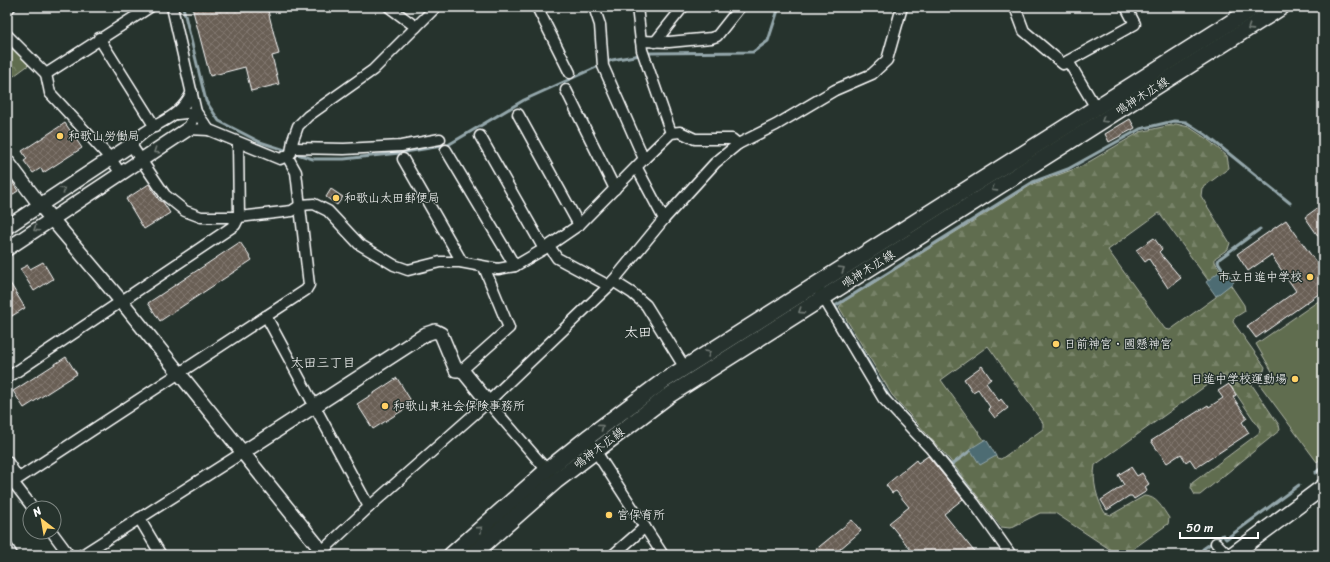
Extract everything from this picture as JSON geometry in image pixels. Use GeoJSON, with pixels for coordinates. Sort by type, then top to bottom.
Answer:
{"type":"FeatureCollection","features":[{"type":"Feature","properties":{"kind":"main road","name":"鳴神木広線"},"geometry":{"type":"LineString","coordinates":[[591,444],[668,396],[820,291],[1096,108],[1255,7]]}},
{"type":"Feature","properties":{"kind":"main road","name":"鳴神木広線"},"geometry":{"type":"LineString","coordinates":[[451,555],[591,444],[662,382],[820,291],[1282,7]]}},
{"type":"Feature","properties":{"kind":"main road","name":"鳴神木広線"},"geometry":{"type":"LineString","coordinates":[[472,555],[552,475]]}},
{"type":"Feature","properties":{"kind":"main road"},"geometry":{"type":"LineString","coordinates":[[1232,555],[1323,486]]}},
{"type":"Feature","properties":{"kind":"street"},"geometry":{"type":"LineString","coordinates":[[46,74],[99,38],[150,7]]}},
{"type":"Feature","properties":{"kind":"street"},"geometry":{"type":"LineString","coordinates":[[172,7],[196,112],[209,130]]}},
{"type":"Feature","properties":{"kind":"street"},"geometry":{"type":"LineString","coordinates":[[389,7],[416,27]]}},
{"type":"Feature","properties":{"kind":"street"},"geometry":{"type":"LineString","coordinates":[[188,129],[209,130],[280,159],[287,156],[293,148],[293,140],[298,126],[308,116],[373,70],[436,7]]}},
{"type":"Feature","properties":{"kind":"street"},"geometry":{"type":"LineString","coordinates":[[537,7],[570,73]]}},
{"type":"Feature","properties":{"kind":"street"},"geometry":{"type":"LineString","coordinates":[[594,7],[600,25],[603,66],[644,160]]}},
{"type":"Feature","properties":{"kind":"street"},"geometry":{"type":"LineString","coordinates":[[637,7],[642,50],[671,133]]}},
{"type":"Feature","properties":{"kind":"street"},"geometry":{"type":"LineString","coordinates":[[655,42],[683,7]]}},
{"type":"Feature","properties":{"kind":"street"},"geometry":{"type":"LineString","coordinates":[[641,41],[655,42],[697,40],[717,36],[740,7]]}},
{"type":"Feature","properties":{"kind":"street"},"geometry":{"type":"LineString","coordinates":[[7,161],[40,205],[122,302],[322,554],[368,507],[488,402],[611,283],[664,219],[715,163],[738,144],[776,125],[835,90],[872,74],[887,60],[902,7]]}},
{"type":"Feature","properties":{"kind":"street"},"geometry":{"type":"LineString","coordinates":[[1015,7],[1024,31],[1063,64],[1135,24],[1126,7]]}},
{"type":"Feature","properties":{"kind":"street"},"geometry":{"type":"LineString","coordinates":[[99,38],[155,127]]}},
{"type":"Feature","properties":{"kind":"street"},"geometry":{"type":"LineString","coordinates":[[9,41],[46,74],[50,93],[110,159],[121,174]]}},
{"type":"Feature","properties":{"kind":"street"},"geometry":{"type":"LineString","coordinates":[[1068,61],[1096,108]]}},
{"type":"Feature","properties":{"kind":"street"},"geometry":{"type":"LineString","coordinates":[[566,90],[615,189]]}},
{"type":"Feature","properties":{"kind":"street"},"geometry":{"type":"LineString","coordinates":[[7,227],[131,145],[137,138],[177,114],[186,105],[192,92]]}},
{"type":"Feature","properties":{"kind":"street"},"geometry":{"type":"LineString","coordinates":[[177,114],[196,112]]}},
{"type":"Feature","properties":{"kind":"street"},"geometry":{"type":"LineString","coordinates":[[7,248],[188,129],[196,112]]}},
{"type":"Feature","properties":{"kind":"street"},"geometry":{"type":"LineString","coordinates":[[518,114],[579,225]]}},
{"type":"Feature","properties":{"kind":"street"},"geometry":{"type":"LineString","coordinates":[[131,145],[166,195],[185,211],[201,217],[239,217],[292,210],[300,205],[314,204],[328,211],[359,244],[401,268],[408,270],[423,268],[431,263],[462,262],[484,267],[498,268],[515,266],[546,248],[579,225],[671,133],[680,132],[695,139],[732,140],[738,144]]}},
{"type":"Feature","properties":{"kind":"street"},"geometry":{"type":"LineString","coordinates":[[480,136],[546,248],[558,258],[632,293],[646,305],[685,368]]}},
{"type":"Feature","properties":{"kind":"street"},"geometry":{"type":"LineString","coordinates":[[293,148],[344,149],[401,146],[440,139]]}},
{"type":"Feature","properties":{"kind":"street"},"geometry":{"type":"LineString","coordinates":[[7,378],[235,225],[239,217],[238,143]]}},
{"type":"Feature","properties":{"kind":"street"},"geometry":{"type":"LineString","coordinates":[[446,150],[515,266]]}},
{"type":"Feature","properties":{"kind":"street"},"geometry":{"type":"LineString","coordinates":[[13,482],[306,290],[309,285],[296,172],[287,156]]}},
{"type":"Feature","properties":{"kind":"street"},"geometry":{"type":"LineString","coordinates":[[403,160],[462,262]]}},
{"type":"Feature","properties":{"kind":"street"},"geometry":{"type":"LineString","coordinates":[[636,168],[664,219]]}},
{"type":"Feature","properties":{"kind":"street"},"geometry":{"type":"LineString","coordinates":[[89,553],[140,518],[426,334],[435,331],[441,334],[456,370],[462,370],[509,328],[484,267]]}},
{"type":"Feature","properties":{"kind":"street"},"geometry":{"type":"LineString","coordinates":[[820,291],[884,398],[930,448],[974,503],[1010,555]]}},
{"type":"Feature","properties":{"kind":"street"},"geometry":{"type":"LineString","coordinates":[[266,316],[368,507]]}},
{"type":"Feature","properties":{"kind":"street"},"geometry":{"type":"LineString","coordinates":[[462,370],[552,475]]}},
{"type":"Feature","properties":{"kind":"street"},"geometry":{"type":"LineString","coordinates":[[591,444],[663,555]]}},
{"type":"Feature","properties":{"kind":"street"},"geometry":{"type":"LineString","coordinates":[[7,461],[13,482],[28,500]]}},
{"type":"Feature","properties":{"kind":"street"},"geometry":{"type":"LineString","coordinates":[[140,518],[161,555]]}},
{"type":"Feature","properties":{"kind":"street"},"geometry":{"type":"LineString","coordinates":[[613,555],[645,527]]}},
{"type":"Feature","properties":{"kind":"street"},"geometry":{"type":"LineString","coordinates":[[58,540],[69,555]]}},
{"type":"Feature","properties":{"kind":"street"},"geometry":{"type":"LineString","coordinates":[[1216,544],[1228,555]]}},
{"type":"Feature","properties":{"kind":"street"},"geometry":{"type":"LineString","coordinates":[[7,547],[12,555]]}},
{"type":"Feature","properties":{"kind":"green space"},"geometry":{"type":"Polygon","coordinates":[[[7,43],[30,64],[7,81],[7,43]]]}},
{"type":"Feature","properties":{"kind":"green space","name":"日前神宮・國懸神宮"},"geometry":{"type":"Polygon","coordinates":[[[1176,124],[1189,127],[1207,139],[1227,156],[1229,168],[1202,188],[1201,196],[1230,243],[1228,249],[1215,258],[1215,262],[1244,305],[1245,311],[1234,318],[1233,322],[1265,367],[1264,371],[1252,380],[1252,385],[1279,425],[1280,430],[1200,495],[1195,495],[1191,488],[1192,483],[1259,433],[1260,429],[1224,376],[1221,375],[1095,465],[1094,477],[1096,490],[1105,513],[1111,515],[1144,496],[1156,500],[1169,518],[1168,524],[1126,554],[1117,554],[1055,513],[1040,513],[1010,528],[1001,527],[950,460],[892,395],[839,307],[843,302],[1033,184],[1080,167],[1140,132],[1176,124]],[[1159,213],[1108,250],[1165,329],[1170,330],[1216,297],[1216,291],[1159,213]],[[988,346],[941,380],[997,458],[1001,459],[1043,429],[1043,423],[988,346]]]}},
{"type":"Feature","properties":{"kind":"green space","name":"日進中学校運動場"},"geometry":{"type":"Polygon","coordinates":[[[1323,298],[1323,457],[1317,462],[1260,385],[1273,373],[1256,344],[1323,298]]]}},
{"type":"Feature","properties":{"kind":"water"},"geometry":{"type":"Polygon","coordinates":[[[1224,268],[1234,282],[1216,296],[1206,282],[1224,268]]]}},
{"type":"Feature","properties":{"kind":"water"},"geometry":{"type":"Polygon","coordinates":[[[986,439],[996,456],[980,465],[970,449],[986,439]]]}},
{"type":"Feature","properties":{"kind":"building"},"geometry":{"type":"Polygon","coordinates":[[[192,7],[267,7],[279,54],[272,56],[279,84],[251,91],[245,67],[210,76],[192,7]]]}},
{"type":"Feature","properties":{"kind":"building"},"geometry":{"type":"Polygon","coordinates":[[[1130,119],[1135,128],[1109,142],[1105,134],[1130,119]]]}},
{"type":"Feature","properties":{"kind":"building","name":"和歌山労働局"},"geometry":{"type":"Polygon","coordinates":[[[65,123],[82,148],[43,173],[41,168],[33,173],[24,161],[27,159],[22,151],[65,123]]]}},
{"type":"Feature","properties":{"kind":"building"},"geometry":{"type":"Polygon","coordinates":[[[7,174],[18,191],[7,198],[7,174]]]}},
{"type":"Feature","properties":{"kind":"building"},"geometry":{"type":"Polygon","coordinates":[[[149,184],[159,200],[163,202],[170,213],[144,229],[126,199],[149,184]]]}},
{"type":"Feature","properties":{"kind":"building"},"geometry":{"type":"Polygon","coordinates":[[[331,189],[343,197],[337,205],[326,197],[331,189]]]}},
{"type":"Feature","properties":{"kind":"building"},"geometry":{"type":"Polygon","coordinates":[[[1323,204],[1323,243],[1305,217],[1323,204]]]}},
{"type":"Feature","properties":{"kind":"building"},"geometry":{"type":"Polygon","coordinates":[[[1286,220],[1323,272],[1323,291],[1256,338],[1247,326],[1296,291],[1271,255],[1248,271],[1237,254],[1286,220]]]}},
{"type":"Feature","properties":{"kind":"building"},"geometry":{"type":"Polygon","coordinates":[[[1154,238],[1162,249],[1159,252],[1181,278],[1168,288],[1149,259],[1145,262],[1136,250],[1154,238]]]}},
{"type":"Feature","properties":{"kind":"building"},"geometry":{"type":"Polygon","coordinates":[[[240,242],[252,260],[160,321],[148,303],[240,242]]]}},
{"type":"Feature","properties":{"kind":"building"},"geometry":{"type":"Polygon","coordinates":[[[43,262],[53,279],[34,291],[20,269],[28,265],[30,269],[43,262]]]}},
{"type":"Feature","properties":{"kind":"building"},"geometry":{"type":"Polygon","coordinates":[[[7,278],[25,308],[7,319],[7,278]]]}},
{"type":"Feature","properties":{"kind":"building"},"geometry":{"type":"Polygon","coordinates":[[[66,357],[77,374],[24,408],[13,391],[66,357]]]}},
{"type":"Feature","properties":{"kind":"building"},"geometry":{"type":"Polygon","coordinates":[[[982,366],[991,379],[986,383],[999,401],[1001,399],[1008,408],[995,418],[988,409],[990,407],[978,389],[973,392],[964,379],[982,366]]]}},
{"type":"Feature","properties":{"kind":"building"},"geometry":{"type":"Polygon","coordinates":[[[397,378],[413,404],[373,429],[357,404],[397,378]]]}},
{"type":"Feature","properties":{"kind":"building"},"geometry":{"type":"Polygon","coordinates":[[[1229,384],[1236,395],[1233,397],[1247,418],[1242,422],[1249,433],[1196,468],[1190,459],[1186,462],[1181,454],[1167,463],[1151,441],[1208,405],[1209,407],[1223,398],[1218,391],[1229,384]]]}},
{"type":"Feature","properties":{"kind":"building"},"geometry":{"type":"Polygon","coordinates":[[[928,456],[963,499],[944,514],[977,555],[915,555],[889,523],[909,507],[896,491],[892,493],[886,485],[916,460],[918,463],[928,456]]]}},
{"type":"Feature","properties":{"kind":"building"},"geometry":{"type":"Polygon","coordinates":[[[1131,467],[1137,476],[1142,473],[1149,484],[1145,487],[1147,491],[1134,499],[1132,496],[1129,496],[1107,510],[1101,500],[1124,485],[1118,475],[1131,467]]]}},
{"type":"Feature","properties":{"kind":"building"},"geometry":{"type":"Polygon","coordinates":[[[852,520],[861,531],[833,555],[809,555],[852,520]]]}},
{"type":"Feature","properties":{"kind":"waterway"},"geometry":{"type":"LineString","coordinates":[[183,7],[206,101],[219,121],[260,142],[313,159],[344,159],[399,153],[448,145],[524,100],[612,60],[651,53],[753,52],[768,41],[779,7]]}},
{"type":"Feature","properties":{"kind":"waterway"},"geometry":{"type":"LineString","coordinates":[[890,398],[835,306],[1033,182],[1068,169],[1140,129],[1174,121],[1186,122],[1206,135],[1290,203]]}},
{"type":"Feature","properties":{"kind":"waterway"},"geometry":{"type":"LineString","coordinates":[[1222,268],[1218,262],[1219,259],[1260,229]]}},
{"type":"Feature","properties":{"kind":"waterway"},"geometry":{"type":"LineString","coordinates":[[897,405],[951,465]]}},
{"type":"Feature","properties":{"kind":"waterway"},"geometry":{"type":"LineString","coordinates":[[970,451],[951,465],[972,492]]}},
{"type":"Feature","properties":{"kind":"waterway"},"geometry":{"type":"LineString","coordinates":[[1315,473],[1323,467]]}},
{"type":"Feature","properties":{"kind":"waterway"},"geometry":{"type":"LineString","coordinates":[[1205,555],[1206,554],[1203,549],[1223,535],[1226,539],[1299,485]]}},
{"type":"Feature","properties":{"kind":"place","name":"和歌山労働局"},"geometry":{"type":"Point","coordinates":[60,136]}},
{"type":"Feature","properties":{"kind":"place","name":"和歌山太田郵便局"},"geometry":{"type":"Point","coordinates":[336,198]}},
{"type":"Feature","properties":{"kind":"place","name":"市立日進中学校"},"geometry":{"type":"Point","coordinates":[1310,277]}},
{"type":"Feature","properties":{"kind":"place","name":"日前神宮・國懸神宮"},"geometry":{"type":"Point","coordinates":[1056,344]}},
{"type":"Feature","properties":{"kind":"place","name":"日進中学校運動場"},"geometry":{"type":"Point","coordinates":[1295,379]}},
{"type":"Feature","properties":{"kind":"place","name":"和歌山東社会保険事務所"},"geometry":{"type":"Point","coordinates":[385,406]}},
{"type":"Feature","properties":{"kind":"place","name":"宮保育所"},"geometry":{"type":"Point","coordinates":[609,515]}},
{"type":"Feature","properties":{"kind":"district","name":"太田"},"geometry":{"type":"Point","coordinates":[638,332]}},
{"type":"Feature","properties":{"kind":"district","name":"太田三丁目"},"geometry":{"type":"Point","coordinates":[323,362]}}]}
